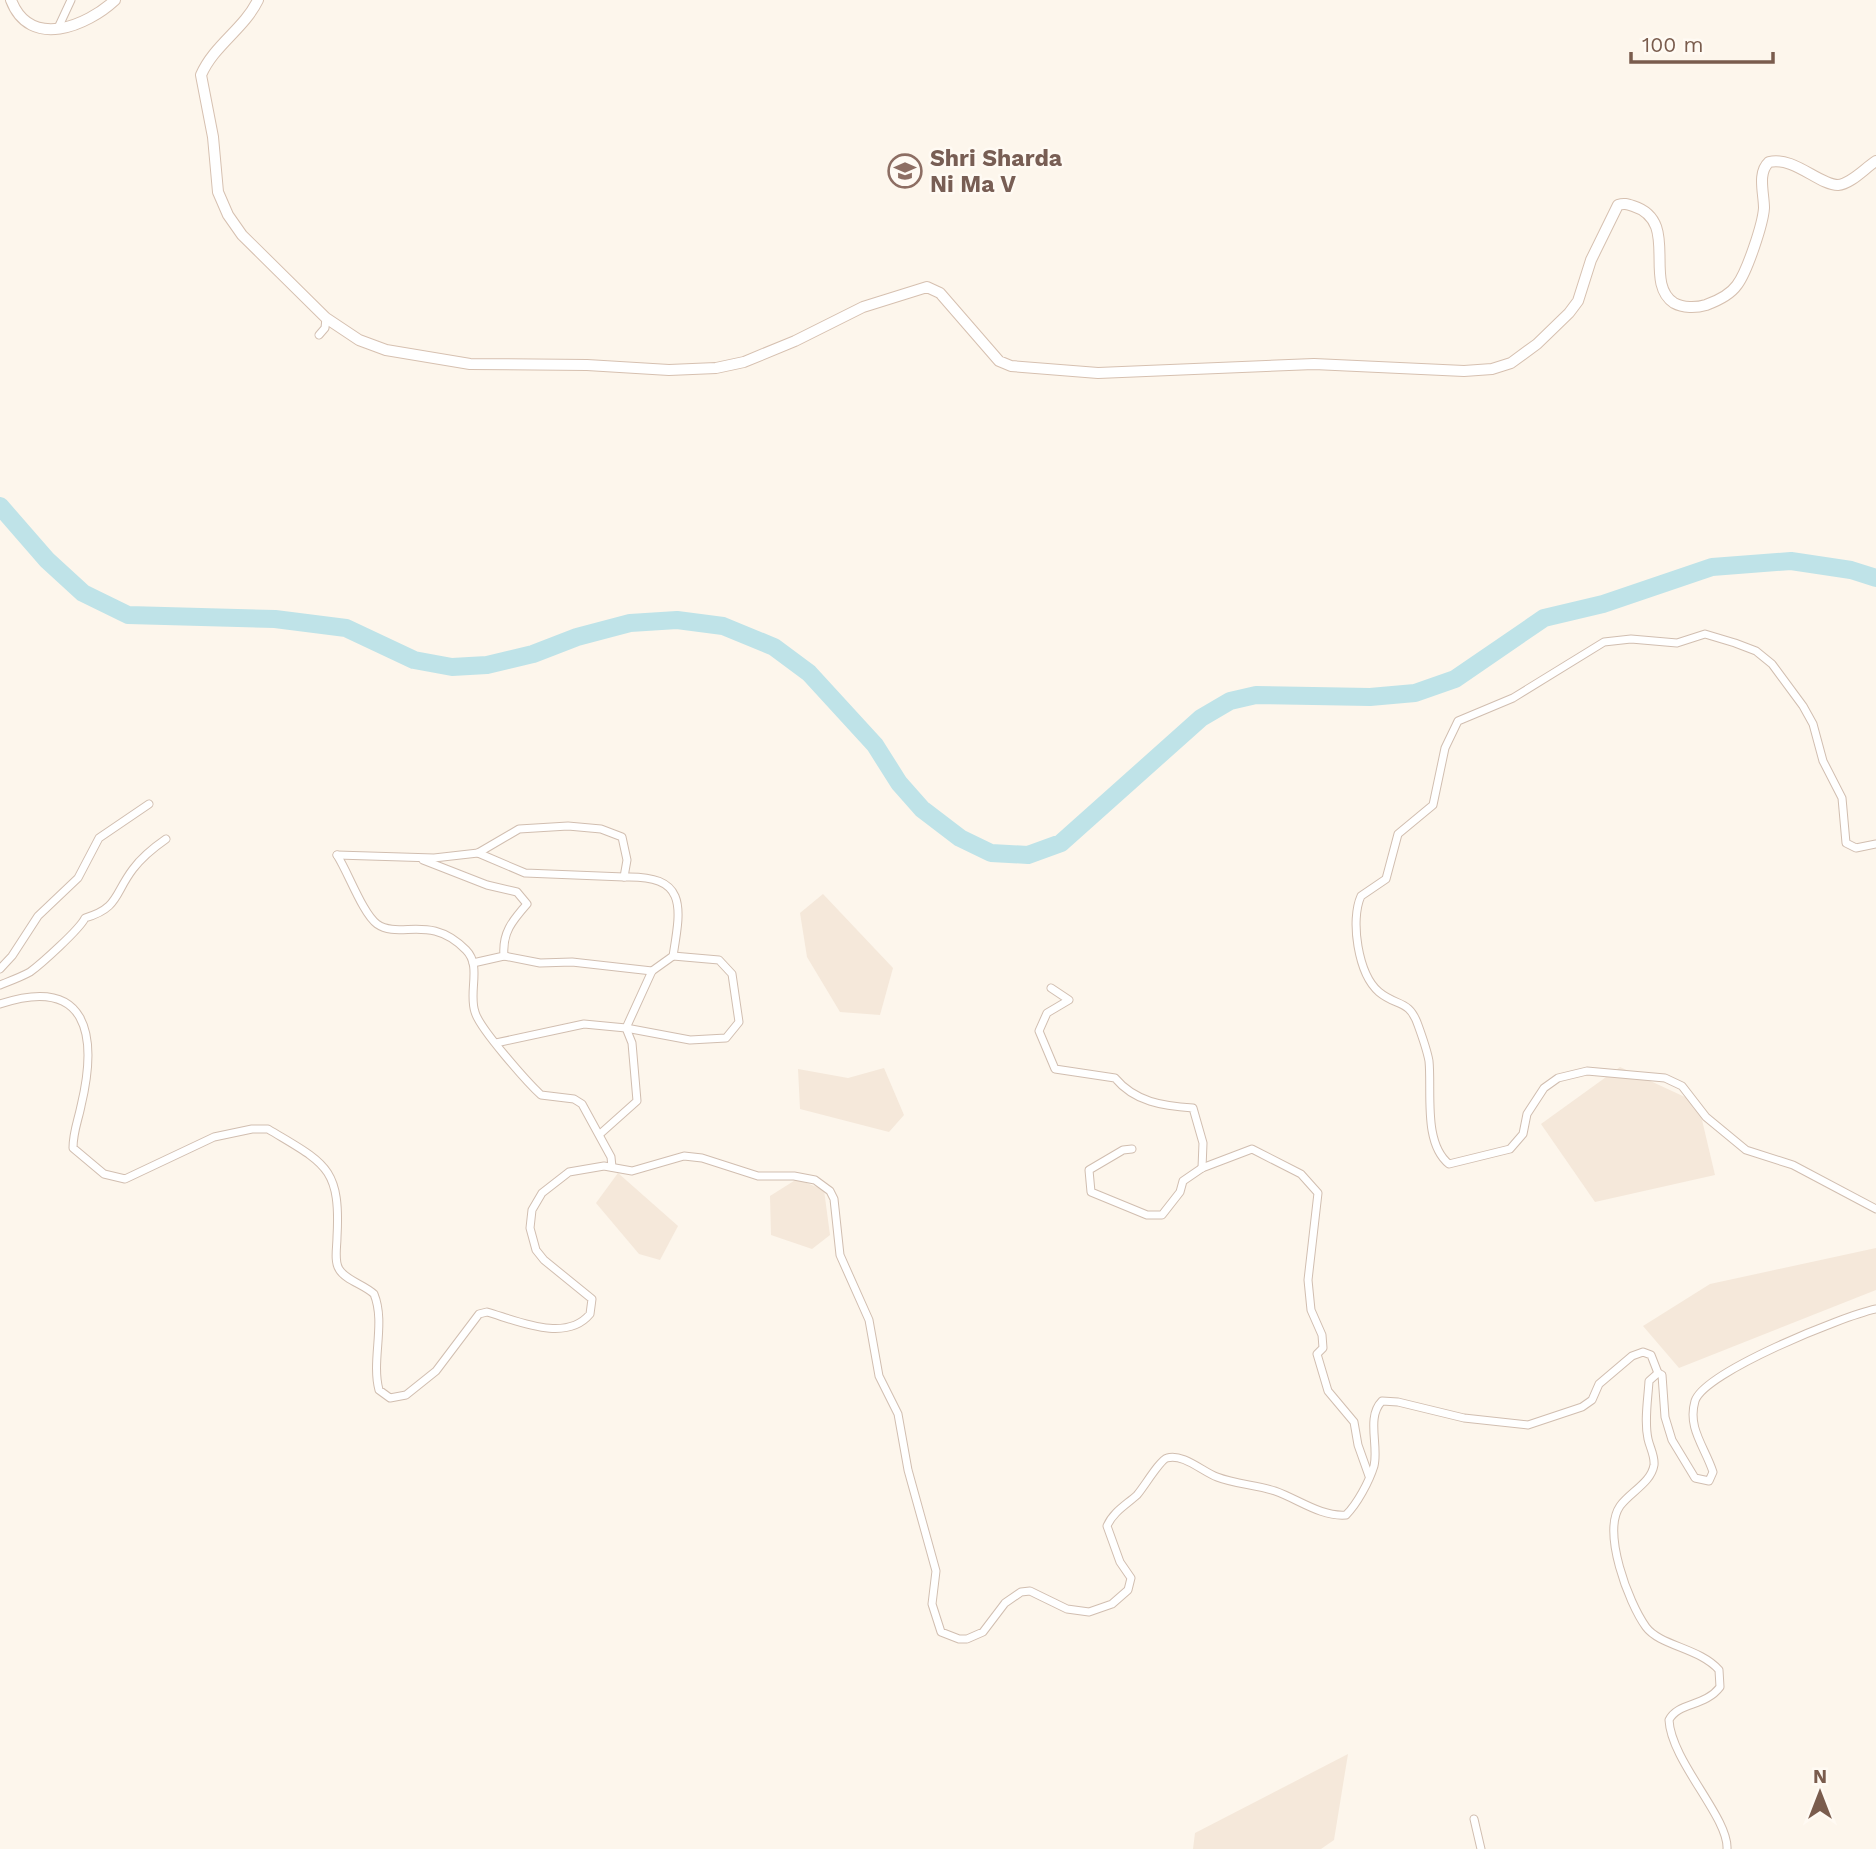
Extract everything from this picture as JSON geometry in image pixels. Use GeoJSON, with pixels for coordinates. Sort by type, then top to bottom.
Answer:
{"type":"FeatureCollection","features":[{"type":"Feature","properties":{"kind":"main road"},"geometry":{"type":"LineString","coordinates":[[12,0],[17,13],[42,28],[58,28],[90,21],[116,0]]}},
{"type":"Feature","properties":{"kind":"main road"},"geometry":{"type":"LineString","coordinates":[[258,0],[251,15],[212,56],[201,75],[213,137],[218,192],[228,215],[242,235],[326,318],[359,340],[419,358],[470,364],[696,370],[744,362],[863,307],[927,286],[940,292],[999,361],[1012,366],[1098,373],[1314,363],[1464,371],[1492,369],[1511,363],[1569,313],[1578,301],[1591,260],[1618,205],[1623,203],[1638,208],[1650,217],[1661,246],[1660,276],[1667,296],[1685,307],[1700,306],[1717,301],[1731,291],[1743,274],[1763,214],[1762,175],[1769,162],[1786,163],[1835,185],[1847,181],[1876,162]]}},
{"type":"Feature","properties":{"kind":"street"},"geometry":{"type":"LineString","coordinates":[[58,28],[72,0]]}},
{"type":"Feature","properties":{"kind":"street"},"geometry":{"type":"LineString","coordinates":[[319,335],[325,328],[326,318]]}},
{"type":"Feature","properties":{"kind":"street"},"geometry":{"type":"LineString","coordinates":[[1876,844],[1856,848],[1846,844],[1842,798],[1823,761],[1813,724],[1791,686],[1756,650],[1705,634],[1677,643],[1616,639],[1592,647],[1513,698],[1458,721],[1445,748],[1433,805],[1398,834],[1386,879],[1361,896],[1356,922],[1369,981],[1380,992],[1408,1005],[1419,1028],[1429,1060],[1434,1139],[1443,1159],[1449,1164],[1510,1149],[1523,1134],[1527,1114],[1544,1088],[1558,1078],[1587,1071],[1665,1078],[1682,1086],[1706,1116],[1746,1150],[1793,1165],[1876,1209]]}},
{"type":"Feature","properties":{"kind":"street"},"geometry":{"type":"LineString","coordinates":[[0,969],[12,956],[38,916],[78,878],[99,838],[149,804]]}},
{"type":"Feature","properties":{"kind":"street"},"geometry":{"type":"LineString","coordinates":[[612,1167],[611,1157],[582,1104],[574,1100],[541,1095],[496,1043],[475,1012],[473,964],[468,951],[451,937],[428,927],[390,930],[375,924],[337,855],[434,858],[478,853],[519,829],[568,826],[601,829],[622,837],[627,860],[625,877]]}},
{"type":"Feature","properties":{"kind":"street"},"geometry":{"type":"LineString","coordinates":[[0,985],[30,971],[62,941],[79,930],[85,918],[104,912],[117,898],[131,871],[149,851],[166,839]]}},
{"type":"Feature","properties":{"kind":"street"},"geometry":{"type":"LineString","coordinates":[[478,853],[525,873],[650,876],[667,885],[675,894],[680,907],[673,956]]}},
{"type":"Feature","properties":{"kind":"street"},"geometry":{"type":"LineString","coordinates":[[416,857],[486,885],[517,892],[527,904],[511,922],[503,939],[504,956]]}},
{"type":"Feature","properties":{"kind":"street"},"geometry":{"type":"LineString","coordinates":[[473,964],[504,956],[540,963],[572,962],[652,971]]}},
{"type":"Feature","properties":{"kind":"street"},"geometry":{"type":"LineString","coordinates":[[496,1043],[584,1024],[626,1027],[690,1040],[726,1038],[739,1021],[732,974],[719,960],[673,956],[652,971],[626,1027],[632,1043],[637,1101],[600,1134]]}},
{"type":"Feature","properties":{"kind":"street"},"geometry":{"type":"LineString","coordinates":[[1051,988],[1069,1000],[1046,1013],[1039,1031],[1055,1069],[1115,1078],[1127,1093],[1164,1106],[1194,1108],[1203,1143],[1202,1168]]}},
{"type":"Feature","properties":{"kind":"street"},"geometry":{"type":"LineString","coordinates":[[0,1004],[47,996],[67,1001],[80,1016],[86,1039],[85,1082],[75,1122],[73,1148],[111,1178],[125,1179],[214,1137],[259,1128],[268,1129],[324,1166],[334,1183],[337,1196],[336,1262],[343,1274],[374,1294],[379,1352],[376,1381],[379,1390],[390,1398],[406,1395],[436,1371],[479,1314],[487,1312],[540,1326],[563,1328],[583,1322],[590,1314],[592,1298],[544,1260],[532,1239],[530,1219],[542,1193],[556,1180],[579,1168],[612,1167],[632,1171],[663,1159],[684,1156],[702,1158],[758,1176],[805,1177],[830,1191],[834,1199],[841,1255],[869,1320],[879,1376],[898,1414],[908,1470],[936,1571],[932,1592],[934,1615],[941,1632],[967,1639],[983,1632],[1005,1603],[1021,1592],[1030,1591],[1076,1612],[1089,1612],[1112,1604],[1132,1583],[1108,1535],[1107,1526],[1110,1519],[1137,1495],[1155,1475],[1161,1462],[1168,1457],[1178,1458],[1215,1476],[1274,1491],[1336,1516],[1346,1515],[1352,1509],[1374,1466],[1374,1411],[1382,1401],[1398,1402],[1464,1418],[1528,1425],[1583,1407],[1592,1400],[1599,1384],[1632,1356],[1643,1352],[1651,1355],[1658,1373],[1664,1379],[1665,1417],[1672,1440],[1695,1478],[1709,1481],[1713,1472],[1693,1430],[1695,1401],[1704,1386],[1788,1342],[1855,1314],[1876,1309]]}},
{"type":"Feature","properties":{"kind":"street"},"geometry":{"type":"LineString","coordinates":[[1132,1149],[1123,1150],[1089,1170],[1091,1192],[1147,1215],[1161,1215],[1180,1192],[1183,1181],[1202,1168],[1252,1149],[1301,1174],[1318,1193],[1308,1280],[1311,1310],[1322,1335],[1323,1348],[1317,1354],[1328,1391],[1354,1422],[1358,1445],[1369,1476]]}},
{"type":"Feature","properties":{"kind":"street"},"geometry":{"type":"LineString","coordinates":[[1658,1373],[1649,1381],[1648,1439],[1654,1464],[1646,1480],[1619,1507],[1615,1517],[1614,1540],[1626,1584],[1646,1628],[1696,1651],[1719,1670],[1720,1687],[1713,1697],[1678,1710],[1669,1720],[1679,1753],[1724,1834],[1727,1849]]}},
{"type":"Feature","properties":{"kind":"street"},"geometry":{"type":"LineString","coordinates":[[1474,1819],[1481,1849]]}},
{"type":"Feature","properties":{"kind":"shaded area"},"geometry":{"type":"Polygon","coordinates":[[[823,894],[893,968],[880,1015],[840,1012],[807,957],[800,913],[823,894]]]}},
{"type":"Feature","properties":{"kind":"shaded area"},"geometry":{"type":"Polygon","coordinates":[[[1620,1067],[1698,1103],[1715,1175],[1595,1202],[1541,1124],[1620,1067]]]}},
{"type":"Feature","properties":{"kind":"shaded area"},"geometry":{"type":"Polygon","coordinates":[[[884,1068],[904,1115],[889,1132],[800,1109],[798,1069],[848,1078],[884,1068]]]}},
{"type":"Feature","properties":{"kind":"shaded area"},"geometry":{"type":"Polygon","coordinates":[[[618,1173],[678,1226],[660,1260],[639,1254],[596,1203],[618,1173]]]}},
{"type":"Feature","properties":{"kind":"shaded area"},"geometry":{"type":"Polygon","coordinates":[[[797,1179],[824,1190],[830,1235],[812,1249],[771,1235],[770,1196],[797,1179]]]}},
{"type":"Feature","properties":{"kind":"shaded area"},"geometry":{"type":"Polygon","coordinates":[[[1876,1248],[1876,1290],[1679,1368],[1643,1326],[1710,1284],[1876,1248]]]}},
{"type":"Feature","properties":{"kind":"shaded area"},"geometry":{"type":"Polygon","coordinates":[[[1348,1754],[1334,1840],[1321,1849],[1193,1849],[1195,1833],[1348,1754]]]}},
{"type":"Feature","properties":{"kind":"waterway"},"geometry":{"type":"LineString","coordinates":[[0,506],[47,560],[83,593],[128,615],[275,619],[346,628],[414,660],[452,667],[487,665],[533,654],[577,637],[630,623],[677,620],[723,626],[774,647],[809,673],[875,745],[899,783],[922,809],[960,838],[991,853],[1028,855],[1061,843],[1201,718],[1230,701],[1256,695],[1370,697],[1415,693],[1455,679],[1544,618],[1603,604],[1712,567],[1791,561],[1851,570],[1876,578]]}},
{"type":"Feature","properties":{"kind":"place","name":"Shri Sharda Ni Ma V"},"geometry":{"type":"Point","coordinates":[905,171]}}]}
